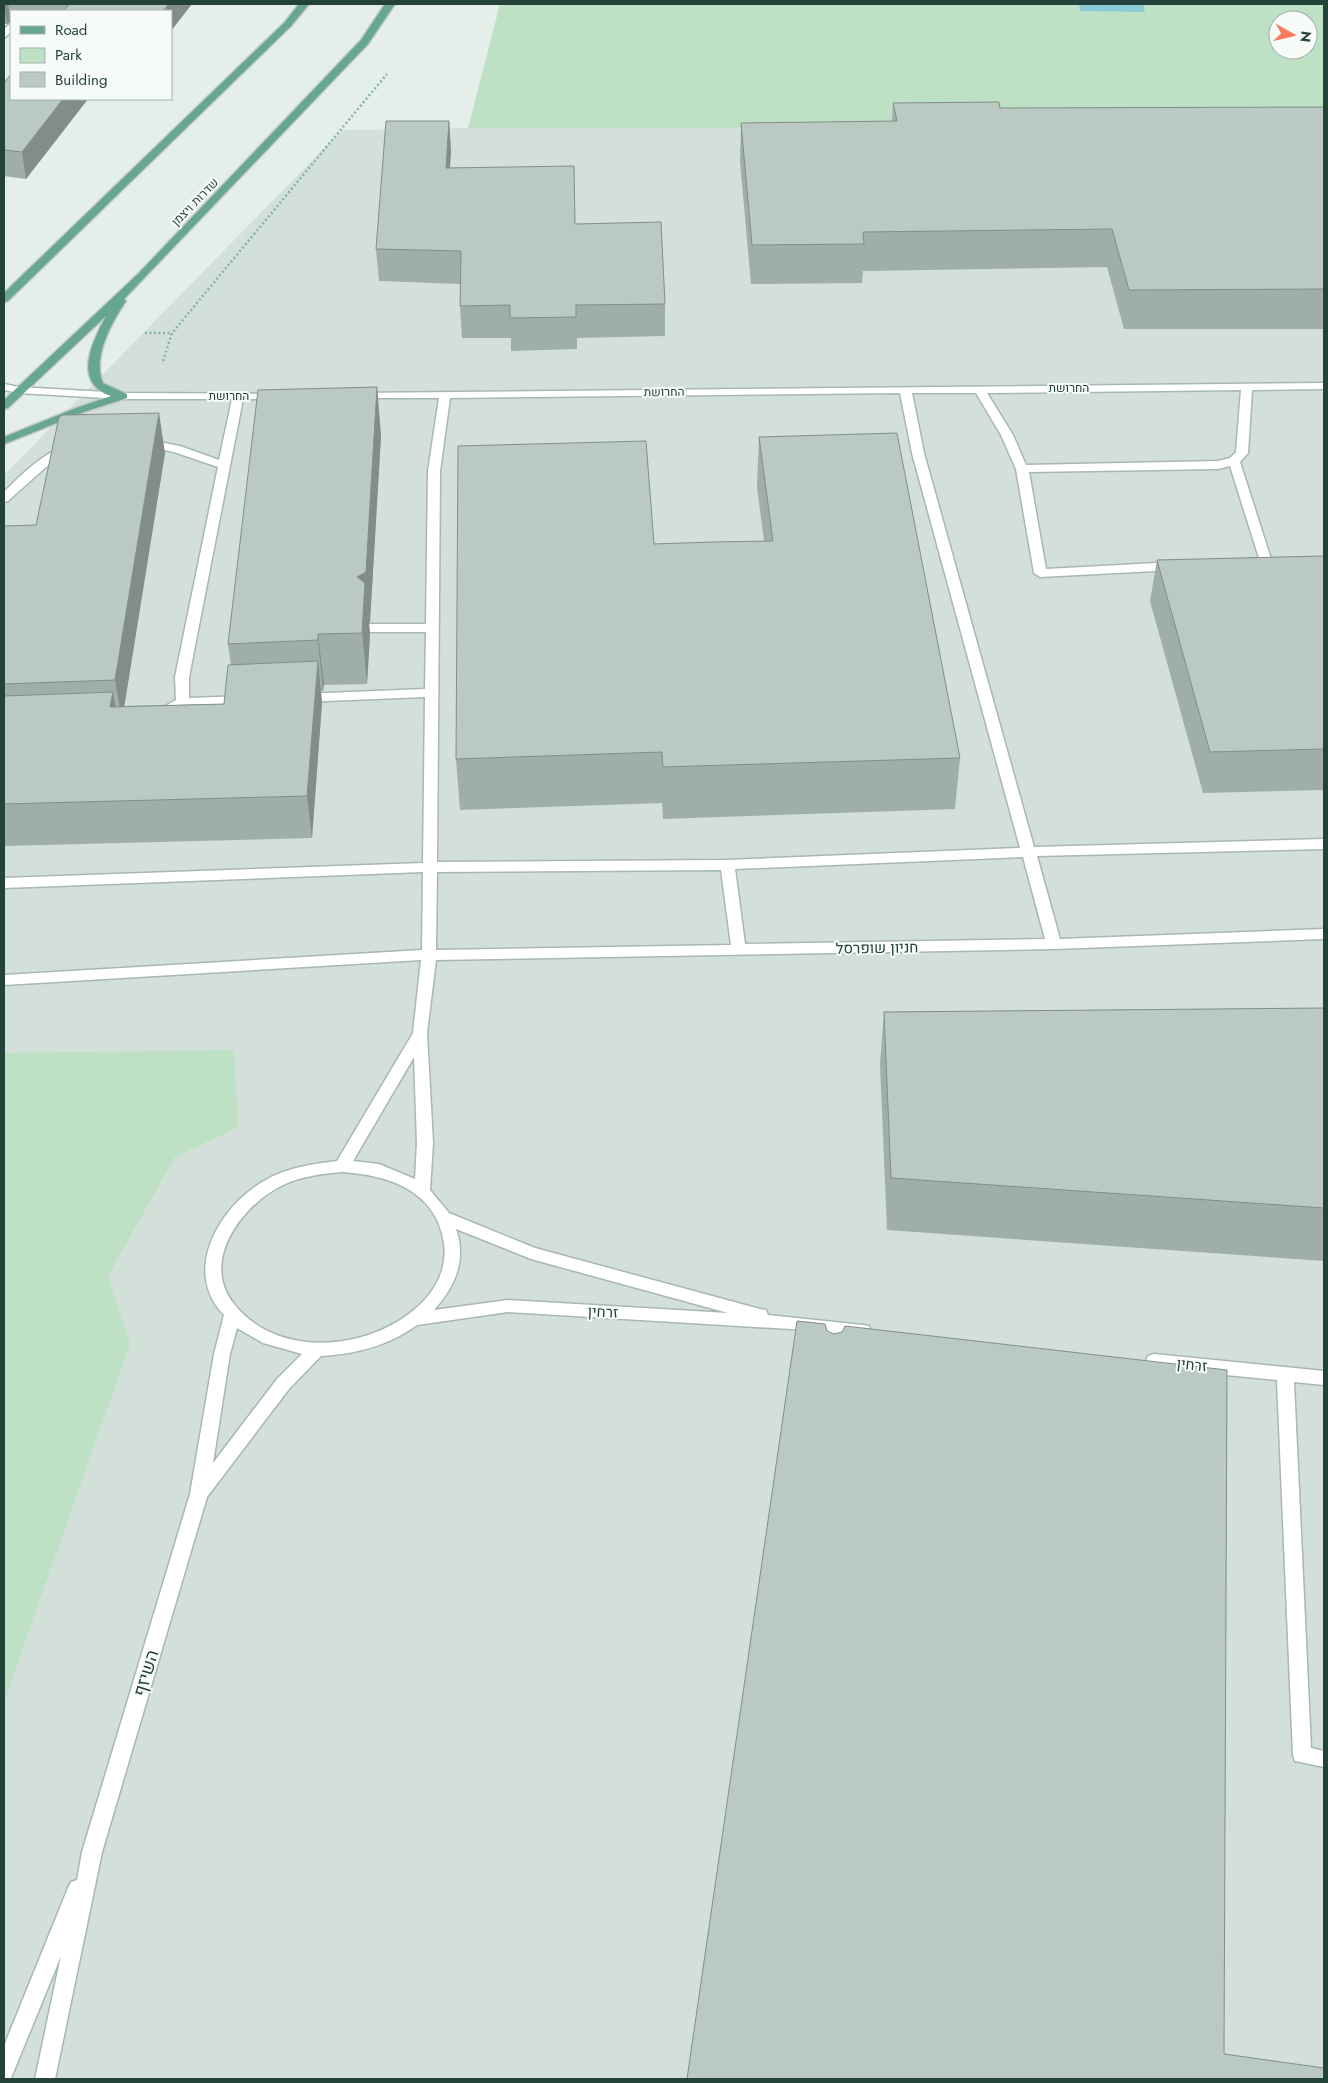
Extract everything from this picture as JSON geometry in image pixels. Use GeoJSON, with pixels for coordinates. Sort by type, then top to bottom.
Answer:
{"type":"FeatureCollection","features":[{"type":"Feature","properties":{"kind":"main road"},"geometry":{"type":"LineString","coordinates":[[4,299],[288,24],[304,4]]}},
{"type":"Feature","properties":{"kind":"main road","name":"שדרות ויצמן"},"geometry":{"type":"LineString","coordinates":[[4,406],[142,276],[365,42],[390,4]]}},
{"type":"Feature","properties":{"kind":"main road"},"geometry":{"type":"LineString","coordinates":[[123,396],[104,389],[97,384],[94,372],[95,356],[118,304],[142,276]]}},
{"type":"Feature","properties":{"kind":"main road"},"geometry":{"type":"LineString","coordinates":[[4,441],[80,410],[123,396]]}},
{"type":"Feature","properties":{"kind":"street"},"geometry":{"type":"LineString","coordinates":[[1022,469],[1218,465],[1234,461],[1242,453],[1248,386]]}},
{"type":"Feature","properties":{"kind":"street","name":"החרושת"},"geometry":{"type":"LineString","coordinates":[[347,396],[979,388],[1324,386]]}},
{"type":"Feature","properties":{"kind":"street","name":"החרושת"},"geometry":{"type":"LineString","coordinates":[[4,387],[19,390],[123,396],[287,396]]}},
{"type":"Feature","properties":{"kind":"street"},"geometry":{"type":"LineString","coordinates":[[979,388],[1007,435],[1022,469],[1040,573],[1187,566]]}},
{"type":"Feature","properties":{"kind":"street"},"geometry":{"type":"LineString","coordinates":[[904,389],[918,453],[1054,944]]}},
{"type":"Feature","properties":{"kind":"street"},"geometry":{"type":"LineString","coordinates":[[422,1192],[425,1143],[420,1032],[429,955],[434,471],[445,395]]}},
{"type":"Feature","properties":{"kind":"street"},"geometry":{"type":"LineString","coordinates":[[183,702],[182,677],[238,396]]}},
{"type":"Feature","properties":{"kind":"street"},"geometry":{"type":"LineString","coordinates":[[129,443],[155,444],[224,465]]}},
{"type":"Feature","properties":{"kind":"street"},"geometry":{"type":"LineString","coordinates":[[4,498],[28,475],[52,457],[68,449],[82,448]]}},
{"type":"Feature","properties":{"kind":"street"},"geometry":{"type":"LineString","coordinates":[[1234,461],[1266,562],[1236,563]]}},
{"type":"Feature","properties":{"kind":"street"},"geometry":{"type":"LineString","coordinates":[[370,628],[432,628]]}},
{"type":"Feature","properties":{"kind":"street"},"geometry":{"type":"LineString","coordinates":[[283,699],[432,694]]}},
{"type":"Feature","properties":{"kind":"street"},"geometry":{"type":"LineString","coordinates":[[149,719],[183,702],[253,700]]}},
{"type":"Feature","properties":{"kind":"street"},"geometry":{"type":"LineString","coordinates":[[4,883],[430,867],[727,865],[1028,852],[1324,844]]}},
{"type":"Feature","properties":{"kind":"street"},"geometry":{"type":"LineString","coordinates":[[727,865],[740,951]]}},
{"type":"Feature","properties":{"kind":"street","name":"חניון שופרסל"},"geometry":{"type":"LineString","coordinates":[[4,980],[429,955],[1054,944],[1324,934]]}},
{"type":"Feature","properties":{"kind":"street"},"geometry":{"type":"LineString","coordinates":[[342,1166],[420,1032]]}},
{"type":"Feature","properties":{"kind":"street"},"geometry":{"type":"LineString","coordinates":[[342,1166],[378,1170],[411,1183],[422,1192],[436,1203],[451,1230],[453,1261],[442,1292],[416,1319],[382,1339],[340,1350],[299,1348],[262,1337],[232,1316],[217,1290],[212,1260],[221,1231],[240,1205],[269,1184],[305,1171],[342,1166]]}},
{"type":"Feature","properties":{"kind":"street","name":"זרחין"},"geometry":{"type":"LineString","coordinates":[[444,1217],[531,1253],[791,1324]]}},
{"type":"Feature","properties":{"kind":"street","name":"זרחין"},"geometry":{"type":"LineString","coordinates":[[416,1319],[508,1306],[791,1324],[879,1333]]}},
{"type":"Feature","properties":{"kind":"street","name":"השיזף"},"geometry":{"type":"LineString","coordinates":[[45,2079],[92,1852],[199,1494],[222,1354],[232,1316]]}},
{"type":"Feature","properties":{"kind":"street"},"geometry":{"type":"LineString","coordinates":[[837,1346],[839,1329]]}},
{"type":"Feature","properties":{"kind":"street","name":"השיזף"},"geometry":{"type":"LineString","coordinates":[[199,1494],[283,1384],[318,1349]]}},
{"type":"Feature","properties":{"kind":"street","name":"זרחין"},"geometry":{"type":"LineString","coordinates":[[1136,1360],[1324,1378]]}},
{"type":"Feature","properties":{"kind":"street"},"geometry":{"type":"LineString","coordinates":[[1285,1375],[1302,1756],[1324,1759]]}},
{"type":"Feature","properties":{"kind":"street","name":"השיזף"},"geometry":{"type":"LineString","coordinates":[[4,2071],[92,1852]]}},
{"type":"Feature","properties":{"kind":"path"},"geometry":{"type":"LineString","coordinates":[[172,333],[390,70]]}},
{"type":"Feature","properties":{"kind":"shaded area"},"geometry":{"type":"Polygon","coordinates":[[[468,128],[1324,128],[1324,2079],[4,2079],[4,475],[342,130],[468,128]]]}},
{"type":"Feature","properties":{"kind":"green space"},"geometry":{"type":"Polygon","coordinates":[[[500,4],[1324,4],[1324,128],[468,128],[500,4]]]}},
{"type":"Feature","properties":{"kind":"green space"},"geometry":{"type":"Polygon","coordinates":[[[234,1050],[238,1127],[175,1157],[108,1276],[130,1344],[4,1702],[4,1053],[234,1050]]]}},
{"type":"Feature","properties":{"kind":"water"},"geometry":{"type":"Polygon","coordinates":[[[1079,4],[1143,4],[1145,12],[1080,11],[1079,4]]]}},
{"type":"Feature","properties":{"kind":"building"},"geometry":{"type":"Polygon","coordinates":[[[58,4],[169,4],[164,10],[64,10],[69,5],[58,4]]]}},
{"type":"Feature","properties":{"kind":"building"},"geometry":{"type":"Polygon","coordinates":[[[10,75],[10,100],[62,100],[22,152],[4,150],[4,83],[10,75]]]}},
{"type":"Feature","properties":{"kind":"building"},"geometry":{"type":"Polygon","coordinates":[[[999,102],[1000,108],[1324,107],[1324,289],[1129,290],[1112,229],[863,232],[864,244],[752,245],[741,123],[897,121],[893,103],[999,102]]]}},
{"type":"Feature","properties":{"kind":"building"},"geometry":{"type":"Polygon","coordinates":[[[386,121],[449,121],[446,168],[574,166],[575,224],[661,222],[665,304],[576,305],[576,317],[510,318],[510,305],[460,306],[461,251],[376,249],[386,121]]]}},
{"type":"Feature","properties":{"kind":"building"},"geometry":{"type":"Polygon","coordinates":[[[377,387],[366,572],[357,577],[365,583],[362,633],[318,634],[318,640],[228,644],[258,390],[377,387]]]}},
{"type":"Feature","properties":{"kind":"building"},"geometry":{"type":"Polygon","coordinates":[[[159,413],[115,680],[4,684],[4,526],[36,525],[59,417],[63,415],[159,413]]]}},
{"type":"Feature","properties":{"kind":"building"},"geometry":{"type":"Polygon","coordinates":[[[897,433],[960,758],[663,767],[662,752],[456,759],[458,446],[646,441],[654,544],[773,541],[759,437],[897,433]]]}},
{"type":"Feature","properties":{"kind":"building"},"geometry":{"type":"Polygon","coordinates":[[[1324,556],[1324,749],[1210,752],[1157,560],[1324,556]]]}},
{"type":"Feature","properties":{"kind":"building"},"geometry":{"type":"Polygon","coordinates":[[[318,661],[307,796],[4,804],[4,696],[113,692],[110,707],[224,704],[228,665],[318,661]]]}},
{"type":"Feature","properties":{"kind":"building"},"geometry":{"type":"Polygon","coordinates":[[[1324,1008],[1324,1208],[891,1178],[884,1012],[1324,1008]]]}},
{"type":"Feature","properties":{"kind":"building"},"geometry":{"type":"Polygon","coordinates":[[[797,1321],[825,1324],[827,1331],[834,1334],[842,1332],[845,1326],[1227,1370],[1224,2054],[1324,2068],[1324,2079],[687,2079],[797,1321]]]}}]}
